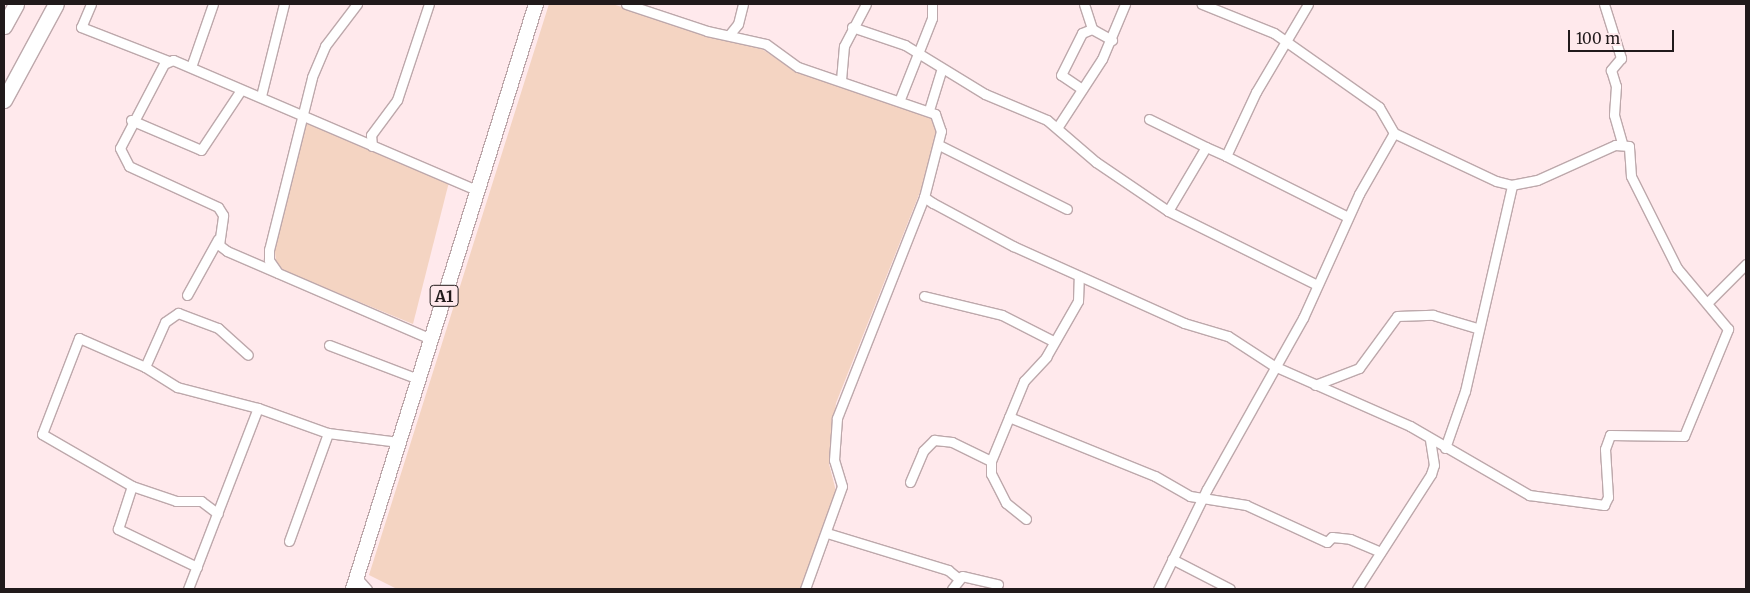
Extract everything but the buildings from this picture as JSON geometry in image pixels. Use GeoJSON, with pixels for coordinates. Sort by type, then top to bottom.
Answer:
{"type":"FeatureCollection","features":[{"type":"Feature","properties":{"kind":"highway"},"geometry":{"type":"LineString","coordinates":[[4,26],[16,4]]}},
{"type":"Feature","properties":{"kind":"highway"},"geometry":{"type":"LineString","coordinates":[[4,100],[56,4]]}},
{"type":"Feature","properties":{"kind":"highway","name":"A1"},"geometry":{"type":"LineString","coordinates":[[355,584],[536,4]]}},
{"type":"Feature","properties":{"kind":"street"},"geometry":{"type":"LineString","coordinates":[[91,4],[81,27],[168,61],[191,67],[477,190]]}},
{"type":"Feature","properties":{"kind":"street"},"geometry":{"type":"LineString","coordinates":[[191,67],[213,4]]}},
{"type":"Feature","properties":{"kind":"street"},"geometry":{"type":"LineString","coordinates":[[261,96],[284,4]]}},
{"type":"Feature","properties":{"kind":"street"},"geometry":{"type":"LineString","coordinates":[[278,273],[269,260],[269,250],[304,116],[312,77],[325,46],[357,4]]}},
{"type":"Feature","properties":{"kind":"street"},"geometry":{"type":"LineString","coordinates":[[372,146],[371,135],[397,100],[429,4]]}},
{"type":"Feature","properties":{"kind":"street"},"geometry":{"type":"LineString","coordinates":[[626,4],[729,35],[766,44],[798,67],[929,110],[941,124],[939,145],[924,197],[837,418],[834,460],[842,486],[805,589]]}},
{"type":"Feature","properties":{"kind":"street"},"geometry":{"type":"LineString","coordinates":[[729,35],[738,24],[743,4]]}},
{"type":"Feature","properties":{"kind":"street"},"geometry":{"type":"LineString","coordinates":[[842,80],[840,64],[852,28],[866,4]]}},
{"type":"Feature","properties":{"kind":"street"},"geometry":{"type":"LineString","coordinates":[[900,99],[932,18],[932,4]]}},
{"type":"Feature","properties":{"kind":"street"},"geometry":{"type":"LineString","coordinates":[[1084,4],[1092,29],[1112,40]]}},
{"type":"Feature","properties":{"kind":"street"},"geometry":{"type":"LineString","coordinates":[[1057,128],[1112,40],[1125,4]]}},
{"type":"Feature","properties":{"kind":"street"},"geometry":{"type":"LineString","coordinates":[[1202,4],[1285,39],[1379,107],[1394,133],[1414,146],[1512,185],[1537,180],[1622,143]]}},
{"type":"Feature","properties":{"kind":"street"},"geometry":{"type":"LineString","coordinates":[[1226,156],[1285,39],[1308,4]]}},
{"type":"Feature","properties":{"kind":"street"},"geometry":{"type":"LineString","coordinates":[[924,197],[1013,246],[1184,323],[1228,336],[1274,366],[1430,439],[1529,495],[1604,505],[1608,497],[1605,449],[1610,435],[1660,433],[1681,438],[1687,432],[1728,335],[1726,324],[1677,268],[1652,212],[1633,182],[1632,152],[1622,143],[1616,124],[1616,86],[1611,70],[1621,58],[1604,4]]}},
{"type":"Feature","properties":{"kind":"street"},"geometry":{"type":"LineString","coordinates":[[852,28],[918,52],[942,71],[1057,128],[1096,162],[1168,211],[1317,285]]}},
{"type":"Feature","properties":{"kind":"street"},"geometry":{"type":"LineString","coordinates":[[1082,89],[1061,75],[1082,33],[1092,29]]}},
{"type":"Feature","properties":{"kind":"street"},"geometry":{"type":"LineString","coordinates":[[168,61],[131,120],[120,148],[123,161],[218,207],[223,216],[218,239],[187,295]]}},
{"type":"Feature","properties":{"kind":"street"},"geometry":{"type":"LineString","coordinates":[[929,110],[942,71]]}},
{"type":"Feature","properties":{"kind":"street"},"geometry":{"type":"LineString","coordinates":[[131,120],[201,150],[241,90]]}},
{"type":"Feature","properties":{"kind":"street"},"geometry":{"type":"LineString","coordinates":[[1149,119],[1348,217]]}},
{"type":"Feature","properties":{"kind":"street"},"geometry":{"type":"LineString","coordinates":[[1158,589],[1203,496],[1317,285],[1348,217],[1394,133]]}},
{"type":"Feature","properties":{"kind":"street"},"geometry":{"type":"LineString","coordinates":[[939,145],[1066,210]]}},
{"type":"Feature","properties":{"kind":"street"},"geometry":{"type":"LineString","coordinates":[[1168,211],[1206,147]]}},
{"type":"Feature","properties":{"kind":"street"},"geometry":{"type":"LineString","coordinates":[[1446,448],[1458,418],[1477,328],[1512,185]]}},
{"type":"Feature","properties":{"kind":"street"},"geometry":{"type":"LineString","coordinates":[[218,239],[227,251],[430,339]]}},
{"type":"Feature","properties":{"kind":"street"},"geometry":{"type":"LineString","coordinates":[[1707,303],[1746,264]]}},
{"type":"Feature","properties":{"kind":"street"},"geometry":{"type":"LineString","coordinates":[[1026,519],[1006,503],[991,474],[992,461],[1024,381],[1046,357],[1078,301],[1079,276]]}},
{"type":"Feature","properties":{"kind":"street"},"geometry":{"type":"LineString","coordinates":[[924,296],[1002,315],[1053,342]]}},
{"type":"Feature","properties":{"kind":"street"},"geometry":{"type":"LineString","coordinates":[[145,367],[165,322],[178,313],[218,328],[248,355]]}},
{"type":"Feature","properties":{"kind":"street"},"geometry":{"type":"LineString","coordinates":[[1316,385],[1358,368],[1397,316],[1433,315],[1477,328]]}},
{"type":"Feature","properties":{"kind":"street"},"geometry":{"type":"LineString","coordinates":[[218,514],[201,501],[176,501],[132,486],[112,472],[47,440],[42,432],[79,338],[145,367],[177,387],[258,408],[328,433],[398,442]]}},
{"type":"Feature","properties":{"kind":"street"},"geometry":{"type":"LineString","coordinates":[[329,345],[418,379]]}},
{"type":"Feature","properties":{"kind":"street"},"geometry":{"type":"LineString","coordinates":[[188,589],[258,408]]}},
{"type":"Feature","properties":{"kind":"street"},"geometry":{"type":"LineString","coordinates":[[1008,417],[1155,476],[1190,496],[1203,496],[1256,509],[1327,542],[1332,537],[1350,539],[1380,552]]}},
{"type":"Feature","properties":{"kind":"street"},"geometry":{"type":"LineString","coordinates":[[289,541],[328,433]]}},
{"type":"Feature","properties":{"kind":"street"},"geometry":{"type":"LineString","coordinates":[[1357,589],[1376,566],[1380,552],[1431,474],[1434,464],[1430,439]]}},
{"type":"Feature","properties":{"kind":"street"},"geometry":{"type":"LineString","coordinates":[[910,482],[923,451],[934,440],[952,442],[992,461]]}},
{"type":"Feature","properties":{"kind":"street"},"geometry":{"type":"LineString","coordinates":[[132,486],[118,529],[197,567]]}},
{"type":"Feature","properties":{"kind":"street"},"geometry":{"type":"LineString","coordinates":[[827,532],[948,570],[958,578]]}},
{"type":"Feature","properties":{"kind":"street"},"geometry":{"type":"LineString","coordinates":[[1172,560],[1230,589]]}},
{"type":"Feature","properties":{"kind":"street"},"geometry":{"type":"LineString","coordinates":[[952,589],[958,578],[967,576],[998,584]]}},
{"type":"Feature","properties":{"kind":"street"},"geometry":{"type":"LineString","coordinates":[[355,584],[367,589]]}},
{"type":"Feature","properties":{"kind":"shaded area"},"geometry":{"type":"Polygon","coordinates":[[[549,4],[612,4],[760,48],[793,69],[929,115],[936,125],[937,141],[924,182],[836,403],[829,464],[837,495],[800,589],[397,589],[369,575],[549,4]]]}},
{"type":"Feature","properties":{"kind":"shaded area"},"geometry":{"type":"Polygon","coordinates":[[[307,121],[449,182],[413,324],[277,268],[274,245],[307,121]]]}}]}
